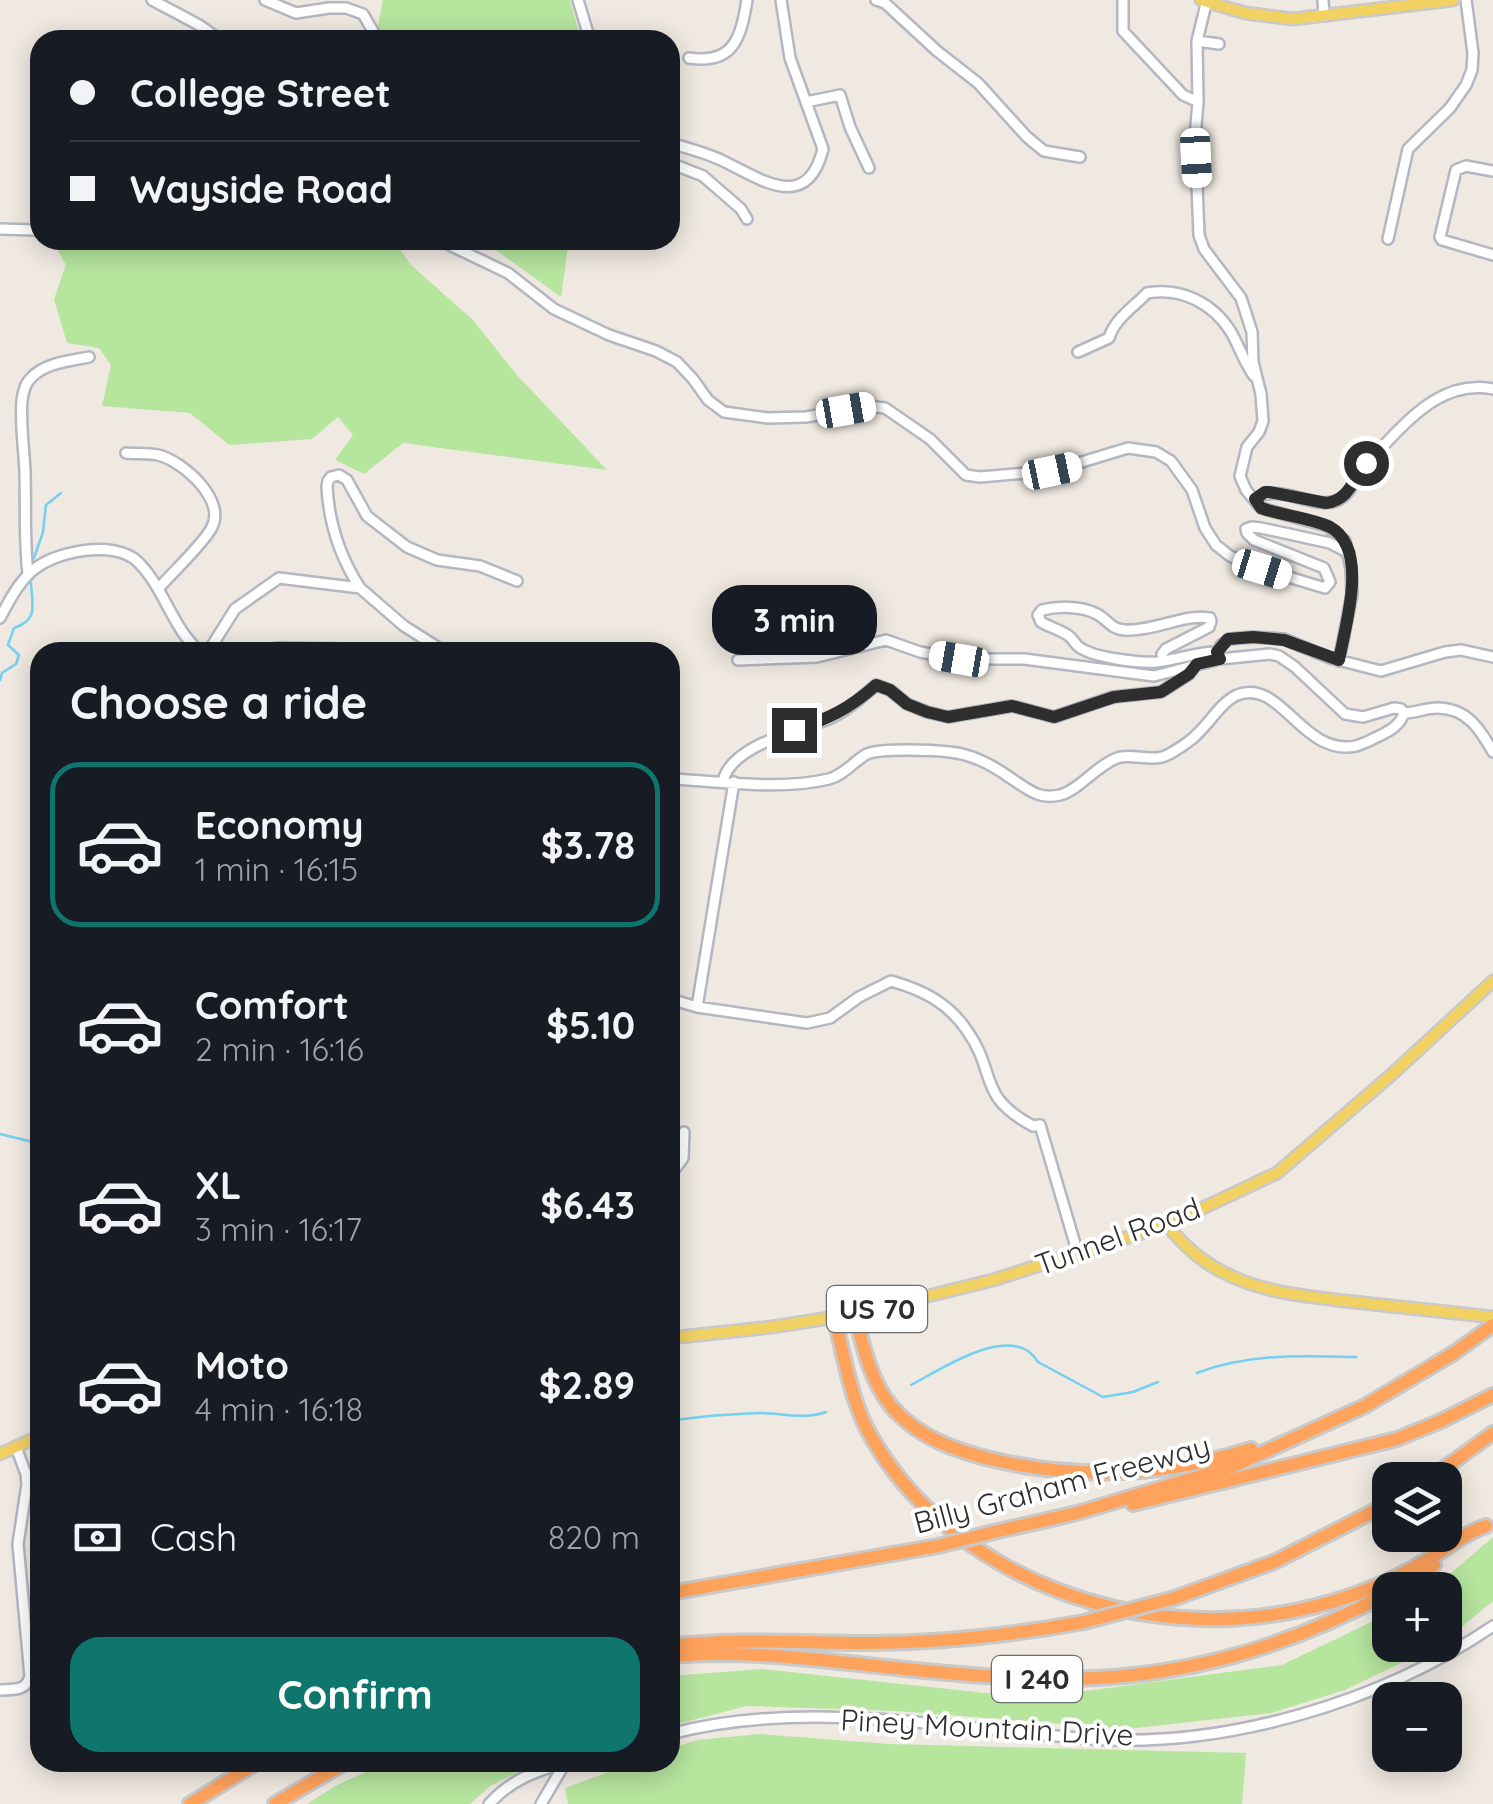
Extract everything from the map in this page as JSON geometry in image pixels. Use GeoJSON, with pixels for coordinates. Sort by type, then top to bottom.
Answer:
{"type":"FeatureCollection","features":[{"type":"Feature","properties":{"kind":"highway"},"geometry":{"type":"LineString","coordinates":[[855,1314],[867,1360],[889,1404],[922,1434],[964,1452],[1030,1468],[1100,1474],[1184,1466],[1283,1443]]}},
{"type":"Feature","properties":{"kind":"highway"},"geometry":{"type":"LineString","coordinates":[[834,1317],[852,1390],[872,1439],[927,1508],[1003,1565],[1108,1608],[1200,1620],[1255,1618],[1301,1610],[1396,1576],[1472,1530],[1490,1524]]}},
{"type":"Feature","properties":{"kind":"highway","name":"Billy Graham Freeway"},"geometry":{"type":"LineString","coordinates":[[680,1591],[938,1546],[1077,1513],[1231,1466],[1364,1406],[1454,1353],[1493,1321]]}},
{"type":"Feature","properties":{"kind":"highway"},"geometry":{"type":"LineString","coordinates":[[1077,1513],[1097,1513],[1378,1444],[1441,1421],[1493,1395]]}},
{"type":"Feature","properties":{"kind":"highway"},"geometry":{"type":"LineString","coordinates":[[1453,1462],[1493,1433]]}},
{"type":"Feature","properties":{"kind":"highway"},"geometry":{"type":"LineString","coordinates":[[680,1645],[921,1642],[1009,1635],[1084,1622],[1175,1598],[1274,1562],[1372,1513]]}},
{"type":"Feature","properties":{"kind":"highway","name":"I 240"},"geometry":{"type":"LineString","coordinates":[[1423,1572],[1490,1524]]}},
{"type":"Feature","properties":{"kind":"highway","name":"I 240"},"geometry":{"type":"LineString","coordinates":[[680,1656],[760,1656],[1018,1678],[1124,1676],[1194,1665],[1292,1637],[1372,1601]]}},
{"type":"Feature","properties":{"kind":"highway"},"geometry":{"type":"LineString","coordinates":[[190,1804],[242,1772]]}},
{"type":"Feature","properties":{"kind":"highway"},"geometry":{"type":"LineString","coordinates":[[276,1804],[329,1772]]}},
{"type":"Feature","properties":{"kind":"main road"},"geometry":{"type":"LineString","coordinates":[[1205,1],[1268,17],[1293,19],[1402,2],[1453,0]]}},
{"type":"Feature","properties":{"kind":"main road","name":"Tunnel Road"},"geometry":{"type":"LineString","coordinates":[[680,1337],[855,1314],[993,1280],[1167,1224],[1277,1173],[1493,981]]}},
{"type":"Feature","properties":{"kind":"main road"},"geometry":{"type":"LineString","coordinates":[[1167,1224],[1202,1261],[1254,1284],[1493,1321]]}},
{"type":"Feature","properties":{"kind":"main road"},"geometry":{"type":"LineString","coordinates":[[0,1454],[30,1441]]}},
{"type":"Feature","properties":{"kind":"street"},"geometry":{"type":"LineString","coordinates":[[152,0],[203,30]]}},
{"type":"Feature","properties":{"kind":"street"},"geometry":{"type":"LineString","coordinates":[[265,0],[296,13],[346,8],[363,14],[372,30]]}},
{"type":"Feature","properties":{"kind":"street"},"geometry":{"type":"LineString","coordinates":[[578,0],[587,30]]}},
{"type":"Feature","properties":{"kind":"street"},"geometry":{"type":"LineString","coordinates":[[690,58],[710,60],[728,52],[741,29],[747,0]]}},
{"type":"Feature","properties":{"kind":"street"},"geometry":{"type":"LineString","coordinates":[[680,146],[720,159],[775,186],[790,187],[808,181],[820,163],[823,149],[790,58],[781,0]]}},
{"type":"Feature","properties":{"kind":"street"},"geometry":{"type":"LineString","coordinates":[[876,0],[885,3],[978,82],[1044,151],[1080,157]]}},
{"type":"Feature","properties":{"kind":"street"},"geometry":{"type":"LineString","coordinates":[[1123,0],[1124,31]]}},
{"type":"Feature","properties":{"kind":"street"},"geometry":{"type":"LineString","coordinates":[[1323,0],[1324,16]]}},
{"type":"Feature","properties":{"kind":"street"},"geometry":{"type":"LineString","coordinates":[[1388,239],[1408,149],[1450,108],[1472,70],[1474,53],[1466,0]]}},
{"type":"Feature","properties":{"kind":"street"},"geometry":{"type":"LineString","coordinates":[[1205,1],[1197,41],[1199,235],[1204,250],[1245,306],[1263,420],[1259,432],[1246,447],[1240,476],[1261,508],[1327,526],[1345,541],[1352,594],[1339,660]]}},
{"type":"Feature","properties":{"kind":"street"},"geometry":{"type":"LineString","coordinates":[[1109,25],[1124,31],[1183,95],[1198,102]]}},
{"type":"Feature","properties":{"kind":"street"},"geometry":{"type":"LineString","coordinates":[[1197,41],[1219,44]]}},
{"type":"Feature","properties":{"kind":"street"},"geometry":{"type":"LineString","coordinates":[[806,102],[840,96],[869,168]]}},
{"type":"Feature","properties":{"kind":"street"},"geometry":{"type":"LineString","coordinates":[[680,167],[703,176],[741,208],[746,218]]}},
{"type":"Feature","properties":{"kind":"street"},"geometry":{"type":"LineString","coordinates":[[1493,171],[1460,167],[1453,176],[1440,237],[1493,256]]}},
{"type":"Feature","properties":{"kind":"street"},"geometry":{"type":"LineString","coordinates":[[0,228],[30,230]]}},
{"type":"Feature","properties":{"kind":"street"},"geometry":{"type":"LineString","coordinates":[[461,250],[508,273],[554,310],[677,362],[708,400],[724,412],[768,418],[806,417],[869,406],[885,408],[930,439],[966,476],[977,477],[1052,471],[1114,451],[1141,448],[1156,452],[1175,466],[1192,490],[1204,528],[1230,556],[1325,588],[1330,582],[1324,568],[1254,540],[1246,529],[1252,526],[1330,542],[1349,554]]}},
{"type":"Feature","properties":{"kind":"street"},"geometry":{"type":"LineString","coordinates":[[1078,352],[1109,338],[1119,319],[1147,294],[1179,293],[1218,315],[1258,383]]}},
{"type":"Feature","properties":{"kind":"street"},"geometry":{"type":"LineString","coordinates":[[28,574],[24,535],[24,390],[38,372],[88,357]]}},
{"type":"Feature","properties":{"kind":"street"},"geometry":{"type":"LineString","coordinates":[[1255,499],[1269,492],[1326,503],[1340,500],[1366,463],[1421,408],[1460,390],[1493,389]]}},
{"type":"Feature","properties":{"kind":"street"},"geometry":{"type":"LineString","coordinates":[[126,453],[158,455],[182,466],[208,494],[216,509],[213,527],[159,588]]}},
{"type":"Feature","properties":{"kind":"street"},"geometry":{"type":"LineString","coordinates":[[429,642],[360,588],[344,560],[332,519],[327,487],[334,476],[347,480],[367,516],[407,547],[437,560],[480,566],[517,581]]}},
{"type":"Feature","properties":{"kind":"street"},"geometry":{"type":"LineString","coordinates":[[0,618],[28,574],[45,562],[78,551],[114,552],[135,560],[159,588],[191,642]]}},
{"type":"Feature","properties":{"kind":"street"},"geometry":{"type":"LineString","coordinates":[[214,642],[235,609],[279,578],[360,588]]}},
{"type":"Feature","properties":{"kind":"street"},"geometry":{"type":"LineString","coordinates":[[1163,661],[1166,649],[1208,627],[1210,618],[1199,616],[1148,629],[1121,630],[1085,610],[1052,608],[1038,615],[1040,622],[1070,637],[1082,649],[1134,661],[1163,661],[1188,654],[1218,655],[1226,660],[1254,654],[1278,656],[1345,714],[1363,717],[1394,708],[1404,713]]}},
{"type":"Feature","properties":{"kind":"street"},"geometry":{"type":"LineString","coordinates":[[738,660],[817,657],[886,640],[920,652],[959,659],[1024,659],[1154,676],[1218,655],[1228,639],[1268,637],[1381,671],[1445,652],[1461,650],[1493,656]]}},
{"type":"Feature","properties":{"kind":"street"},"geometry":{"type":"LineString","coordinates":[[698,1007],[730,766],[740,756],[832,717],[858,702],[876,685],[890,690],[907,704],[948,717],[1012,706],[1054,717],[1114,697],[1161,692],[1197,664]]}},
{"type":"Feature","properties":{"kind":"street"},"geometry":{"type":"LineString","coordinates":[[680,780],[791,784],[834,778],[870,753],[951,752],[971,756],[1043,797],[1065,794],[1119,756],[1161,758],[1196,737],[1234,696],[1257,694],[1270,699],[1319,741],[1341,746],[1356,746],[1379,736],[1400,723],[1404,713]]}},
{"type":"Feature","properties":{"kind":"street"},"geometry":{"type":"LineString","coordinates":[[1404,713],[1439,708],[1471,719],[1493,752]]}},
{"type":"Feature","properties":{"kind":"street"},"geometry":{"type":"LineString","coordinates":[[680,1002],[806,1024],[830,1018],[858,997],[891,980],[940,1001],[968,1032],[1002,1106],[1016,1118],[1040,1125],[1078,1254]]}},
{"type":"Feature","properties":{"kind":"street"},"geometry":{"type":"LineString","coordinates":[[680,1162],[684,1132]]}},
{"type":"Feature","properties":{"kind":"street"},"geometry":{"type":"LineString","coordinates":[[0,1690],[21,1688],[30,1676],[18,1544],[27,1484],[16,1447]]}},
{"type":"Feature","properties":{"kind":"street","name":"Piney Mountain Drive"},"geometry":{"type":"LineString","coordinates":[[680,1732],[702,1726],[802,1718],[896,1721],[1094,1739],[1218,1732],[1292,1717],[1392,1682],[1493,1626]]}},
{"type":"Feature","properties":{"kind":"street"},"geometry":{"type":"LineString","coordinates":[[489,1804],[521,1777],[537,1772]]}},
{"type":"Feature","properties":{"kind":"street"},"geometry":{"type":"LineString","coordinates":[[541,1804],[561,1772]]}},
{"type":"Feature","properties":{"kind":"green space"},"geometry":{"type":"Polygon","coordinates":[[[383,0],[570,0],[578,30],[377,30],[383,0]]]}},
{"type":"Feature","properties":{"kind":"green space"},"geometry":{"type":"Polygon","coordinates":[[[58,250],[400,250],[411,265],[473,320],[516,374],[607,470],[403,443],[364,474],[335,460],[353,435],[338,417],[312,439],[229,445],[190,413],[102,406],[111,365],[99,348],[67,343],[54,299],[66,265],[58,250]]]}},
{"type":"Feature","properties":{"kind":"green space"},"geometry":{"type":"Polygon","coordinates":[[[496,250],[568,250],[561,297],[496,250]]]}},
{"type":"Feature","properties":{"kind":"green space"},"geometry":{"type":"Polygon","coordinates":[[[1493,1537],[1493,1601],[1462,1627],[1462,1572],[1452,1572],[1493,1537]]]}},
{"type":"Feature","properties":{"kind":"green space"},"geometry":{"type":"Polygon","coordinates":[[[1372,1622],[1372,1662],[1403,1662],[1345,1690],[1271,1713],[1127,1729],[897,1711],[746,1706],[680,1723],[680,1675],[761,1669],[1033,1698],[1282,1665],[1372,1622]]]}},
{"type":"Feature","properties":{"kind":"green space"},"geometry":{"type":"Polygon","coordinates":[[[760,1734],[889,1744],[1246,1753],[1242,1804],[568,1804],[565,1788],[609,1772],[680,1772],[680,1746],[697,1740],[760,1734]]]}},
{"type":"Feature","properties":{"kind":"green space"},"geometry":{"type":"Polygon","coordinates":[[[366,1772],[518,1772],[490,1786],[470,1804],[307,1804],[366,1772]]]}},
{"type":"Feature","properties":{"kind":"waterway"},"geometry":{"type":"LineString","coordinates":[[34,558],[43,532],[46,505],[61,493]]}},
{"type":"Feature","properties":{"kind":"waterway"},"geometry":{"type":"LineString","coordinates":[[0,680],[2,673],[16,664],[19,655],[8,645],[14,628],[31,616],[31,583]]}},
{"type":"Feature","properties":{"kind":"waterway"},"geometry":{"type":"LineString","coordinates":[[0,1134],[30,1141]]}},
{"type":"Feature","properties":{"kind":"waterway"},"geometry":{"type":"LineString","coordinates":[[911,1385],[977,1352],[1012,1346],[1027,1350],[1038,1362],[1103,1397],[1133,1392],[1158,1382]]}},
{"type":"Feature","properties":{"kind":"waterway"},"geometry":{"type":"LineString","coordinates":[[1197,1373],[1256,1359],[1356,1357]]}},
{"type":"Feature","properties":{"kind":"waterway"},"geometry":{"type":"LineString","coordinates":[[680,1420],[826,1412]]}},
{"type":"Feature","properties":{"kind":"route"},"geometry":{"type":"LineString","coordinates":[[794,730],[832,717],[858,702],[876,685],[890,690],[907,704],[948,717],[1012,706],[1054,717],[1114,697],[1161,692],[1197,664],[1220,659],[1217,652],[1228,639],[1284,640],[1339,660],[1352,594],[1345,541],[1327,526],[1276,514],[1261,508],[1255,499],[1269,492],[1334,502],[1351,488],[1366,463]]}}]}
